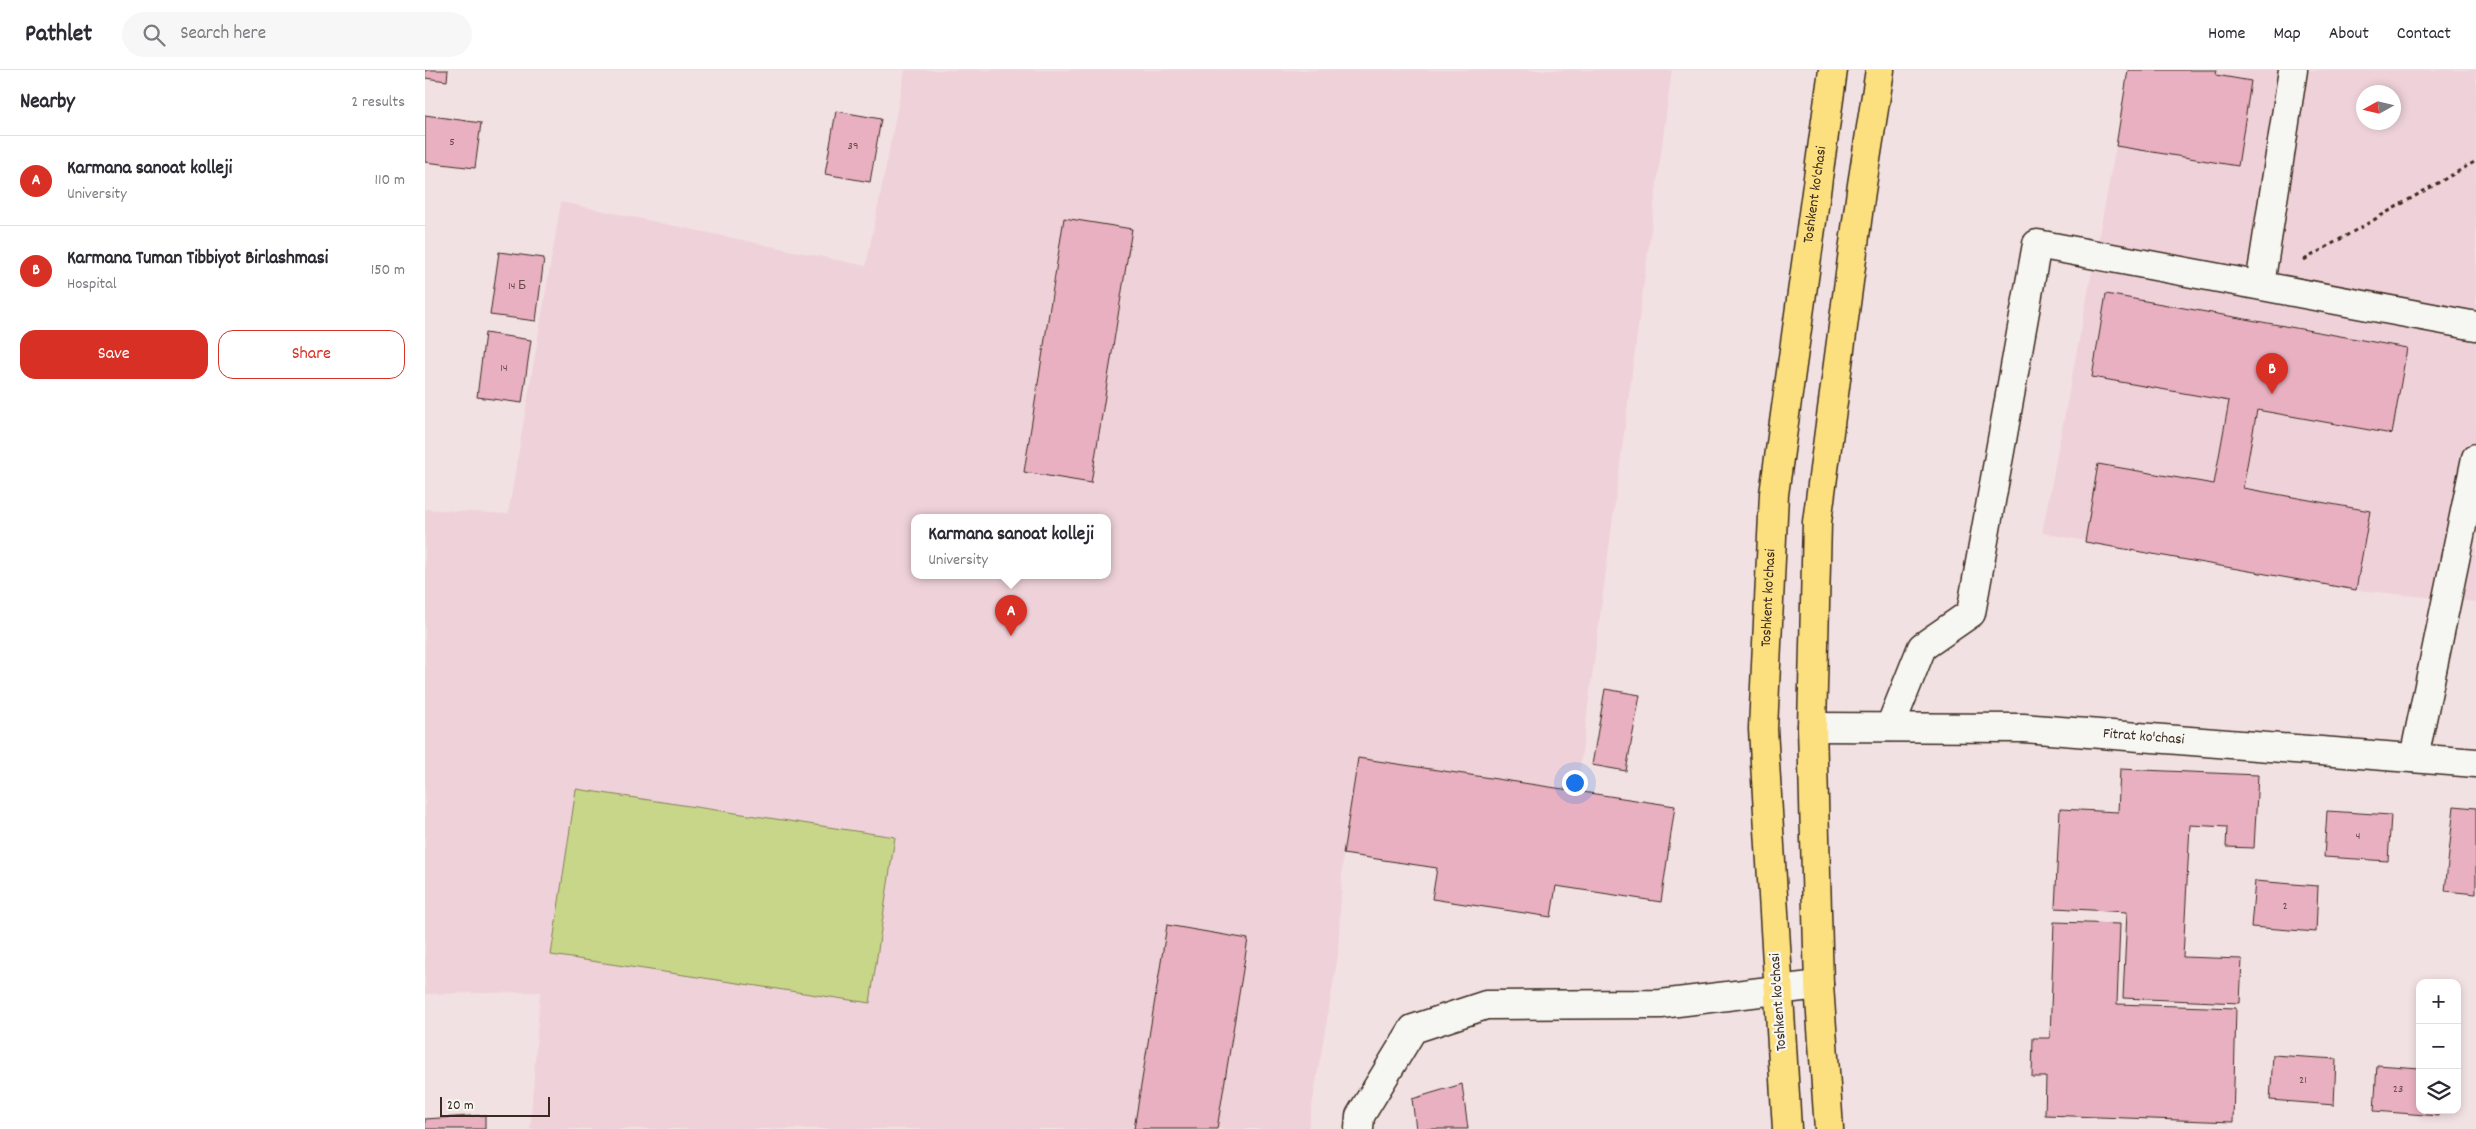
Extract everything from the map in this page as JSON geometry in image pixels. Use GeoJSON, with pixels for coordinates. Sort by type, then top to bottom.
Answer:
{"type":"FeatureCollection","features":[{"type":"Feature","properties":{"kind":"highway","name":"Toshkent ko'chasi"},"geometry":{"type":"LineString","coordinates":[[1787,1129],[1763,729],[1774,494],[1833,70]]}},
{"type":"Feature","properties":{"kind":"highway"},"geometry":{"type":"LineString","coordinates":[[1829,1129],[1819,985],[1812,727],[1817,522],[1861,190],[1880,70]]}},
{"type":"Feature","properties":{"kind":"street"},"geometry":{"type":"LineString","coordinates":[[2260,285],[2293,70]]}},
{"type":"Feature","properties":{"kind":"street"},"geometry":{"type":"LineString","coordinates":[[1890,727],[1922,647],[1971,612],[2037,244],[2476,326]]}},
{"type":"Feature","properties":{"kind":"street"},"geometry":{"type":"LineString","coordinates":[[2414,758],[2476,458]]}},
{"type":"Feature","properties":{"kind":"street","name":"Fitrat ko'chasi"},"geometry":{"type":"LineString","coordinates":[[1812,727],[2023,728],[2476,763]]}},
{"type":"Feature","properties":{"kind":"street"},"geometry":{"type":"LineString","coordinates":[[1359,1129],[1360,1116],[1413,1029],[1486,1005],[1661,1004],[1778,988],[1819,985]]}},
{"type":"Feature","properties":{"kind":"path"},"geometry":{"type":"LineString","coordinates":[[2303,260],[2476,161]]}},
{"type":"Feature","properties":{"kind":"shaded area"},"geometry":{"type":"Polygon","coordinates":[[[905,70],[1672,70],[1577,791],[1358,758],[1343,854],[1338,956],[1308,1129],[530,1129],[540,992],[425,994],[425,509],[508,514],[561,202],[866,266],[905,70]]]}},
{"type":"Feature","properties":{"kind":"shaded area"},"geometry":{"type":"Polygon","coordinates":[[[2128,70],[2476,70],[2476,602],[2356,590],[2042,533],[2116,146],[2128,70]]]}},
{"type":"Feature","properties":{"kind":"green space"},"geometry":{"type":"Polygon","coordinates":[[[576,789],[895,837],[870,1003],[551,955],[576,789]]]}},
{"type":"Feature","properties":{"kind":"building"},"geometry":{"type":"Polygon","coordinates":[[[425,70],[448,70],[447,81],[425,78],[425,70]]]}},
{"type":"Feature","properties":{"kind":"building"},"geometry":{"type":"Polygon","coordinates":[[[2128,70],[2217,70],[2216,75],[2251,81],[2238,166],[2116,146],[2128,70]]]}},
{"type":"Feature","properties":{"kind":"building"},"geometry":{"type":"Polygon","coordinates":[[[836,111],[881,119],[870,182],[825,174],[836,111]]]}},
{"type":"Feature","properties":{"kind":"building"},"geometry":{"type":"Polygon","coordinates":[[[425,115],[481,123],[475,168],[425,162],[425,115]]]}},
{"type":"Feature","properties":{"kind":"building"},"geometry":{"type":"Polygon","coordinates":[[[1064,218],[1132,229],[1091,483],[1024,472],[1064,218]]]}},
{"type":"Feature","properties":{"kind":"building"},"geometry":{"type":"Polygon","coordinates":[[[499,252],[544,258],[536,321],[490,315],[499,252]]]}},
{"type":"Feature","properties":{"kind":"building"},"geometry":{"type":"Polygon","coordinates":[[[2106,294],[2407,348],[2392,434],[2257,410],[2243,488],[2370,511],[2356,590],[2085,542],[2098,464],[2214,484],[2229,401],[2092,377],[2106,294]]]}},
{"type":"Feature","properties":{"kind":"building"},"geometry":{"type":"Polygon","coordinates":[[[485,333],[531,340],[522,403],[477,397],[485,333]]]}},
{"type":"Feature","properties":{"kind":"building"},"geometry":{"type":"Polygon","coordinates":[[[1605,689],[1640,695],[1626,771],[1592,765],[1605,689]]]}},
{"type":"Feature","properties":{"kind":"building"},"geometry":{"type":"Polygon","coordinates":[[[1358,758],[1675,806],[1661,902],[1556,886],[1551,917],[1432,899],[1437,868],[1343,854],[1358,758]]]}},
{"type":"Feature","properties":{"kind":"building"},"geometry":{"type":"Polygon","coordinates":[[[2120,769],[2258,775],[2254,848],[2226,847],[2227,827],[2190,825],[2183,957],[2242,959],[2240,1003],[2123,998],[2127,912],[2055,908],[2060,809],[2118,812],[2120,769]]]}},
{"type":"Feature","properties":{"kind":"building"},"geometry":{"type":"Polygon","coordinates":[[[2454,806],[2476,808],[2476,894],[2445,891],[2454,806]]]}},
{"type":"Feature","properties":{"kind":"building"},"geometry":{"type":"Polygon","coordinates":[[[2327,811],[2391,815],[2388,861],[2324,857],[2327,811]]]}},
{"type":"Feature","properties":{"kind":"building"},"geometry":{"type":"Polygon","coordinates":[[[2255,881],[2318,886],[2316,932],[2251,927],[2255,881]]]}},
{"type":"Feature","properties":{"kind":"building"},"geometry":{"type":"Polygon","coordinates":[[[2054,922],[2120,924],[2117,1004],[2236,1008],[2233,1122],[2045,1115],[2046,1077],[2032,1077],[2033,1038],[2050,1038],[2054,922]]]}},
{"type":"Feature","properties":{"kind":"building"},"geometry":{"type":"Polygon","coordinates":[[[1167,925],[1248,939],[1217,1129],[1134,1129],[1167,925]]]}},
{"type":"Feature","properties":{"kind":"building"},"geometry":{"type":"Polygon","coordinates":[[[2273,1055],[2336,1059],[2334,1105],[2270,1100],[2273,1055]]]}},
{"type":"Feature","properties":{"kind":"building"},"geometry":{"type":"Polygon","coordinates":[[[2377,1065],[2416,1068],[2416,1114],[2438,1114],[2438,1116],[2374,1111],[2377,1065]]]}},
{"type":"Feature","properties":{"kind":"building"},"geometry":{"type":"Polygon","coordinates":[[[1462,1084],[1468,1129],[1416,1129],[1412,1099],[1462,1084]]]}},
{"type":"Feature","properties":{"kind":"building"},"geometry":{"type":"Polygon","coordinates":[[[485,1115],[485,1129],[425,1129],[425,1119],[485,1115]]]}},
{"type":"Feature","properties":{"kind":"place","name":"Karmana Tuman Tibbiyot Birlashmasi"},"geometry":{"type":"Point","coordinates":[2272,394]}},
{"type":"Feature","properties":{"kind":"place","name":"Karmana sanoat kolleji"},"geometry":{"type":"Point","coordinates":[1011,636]}}]}
